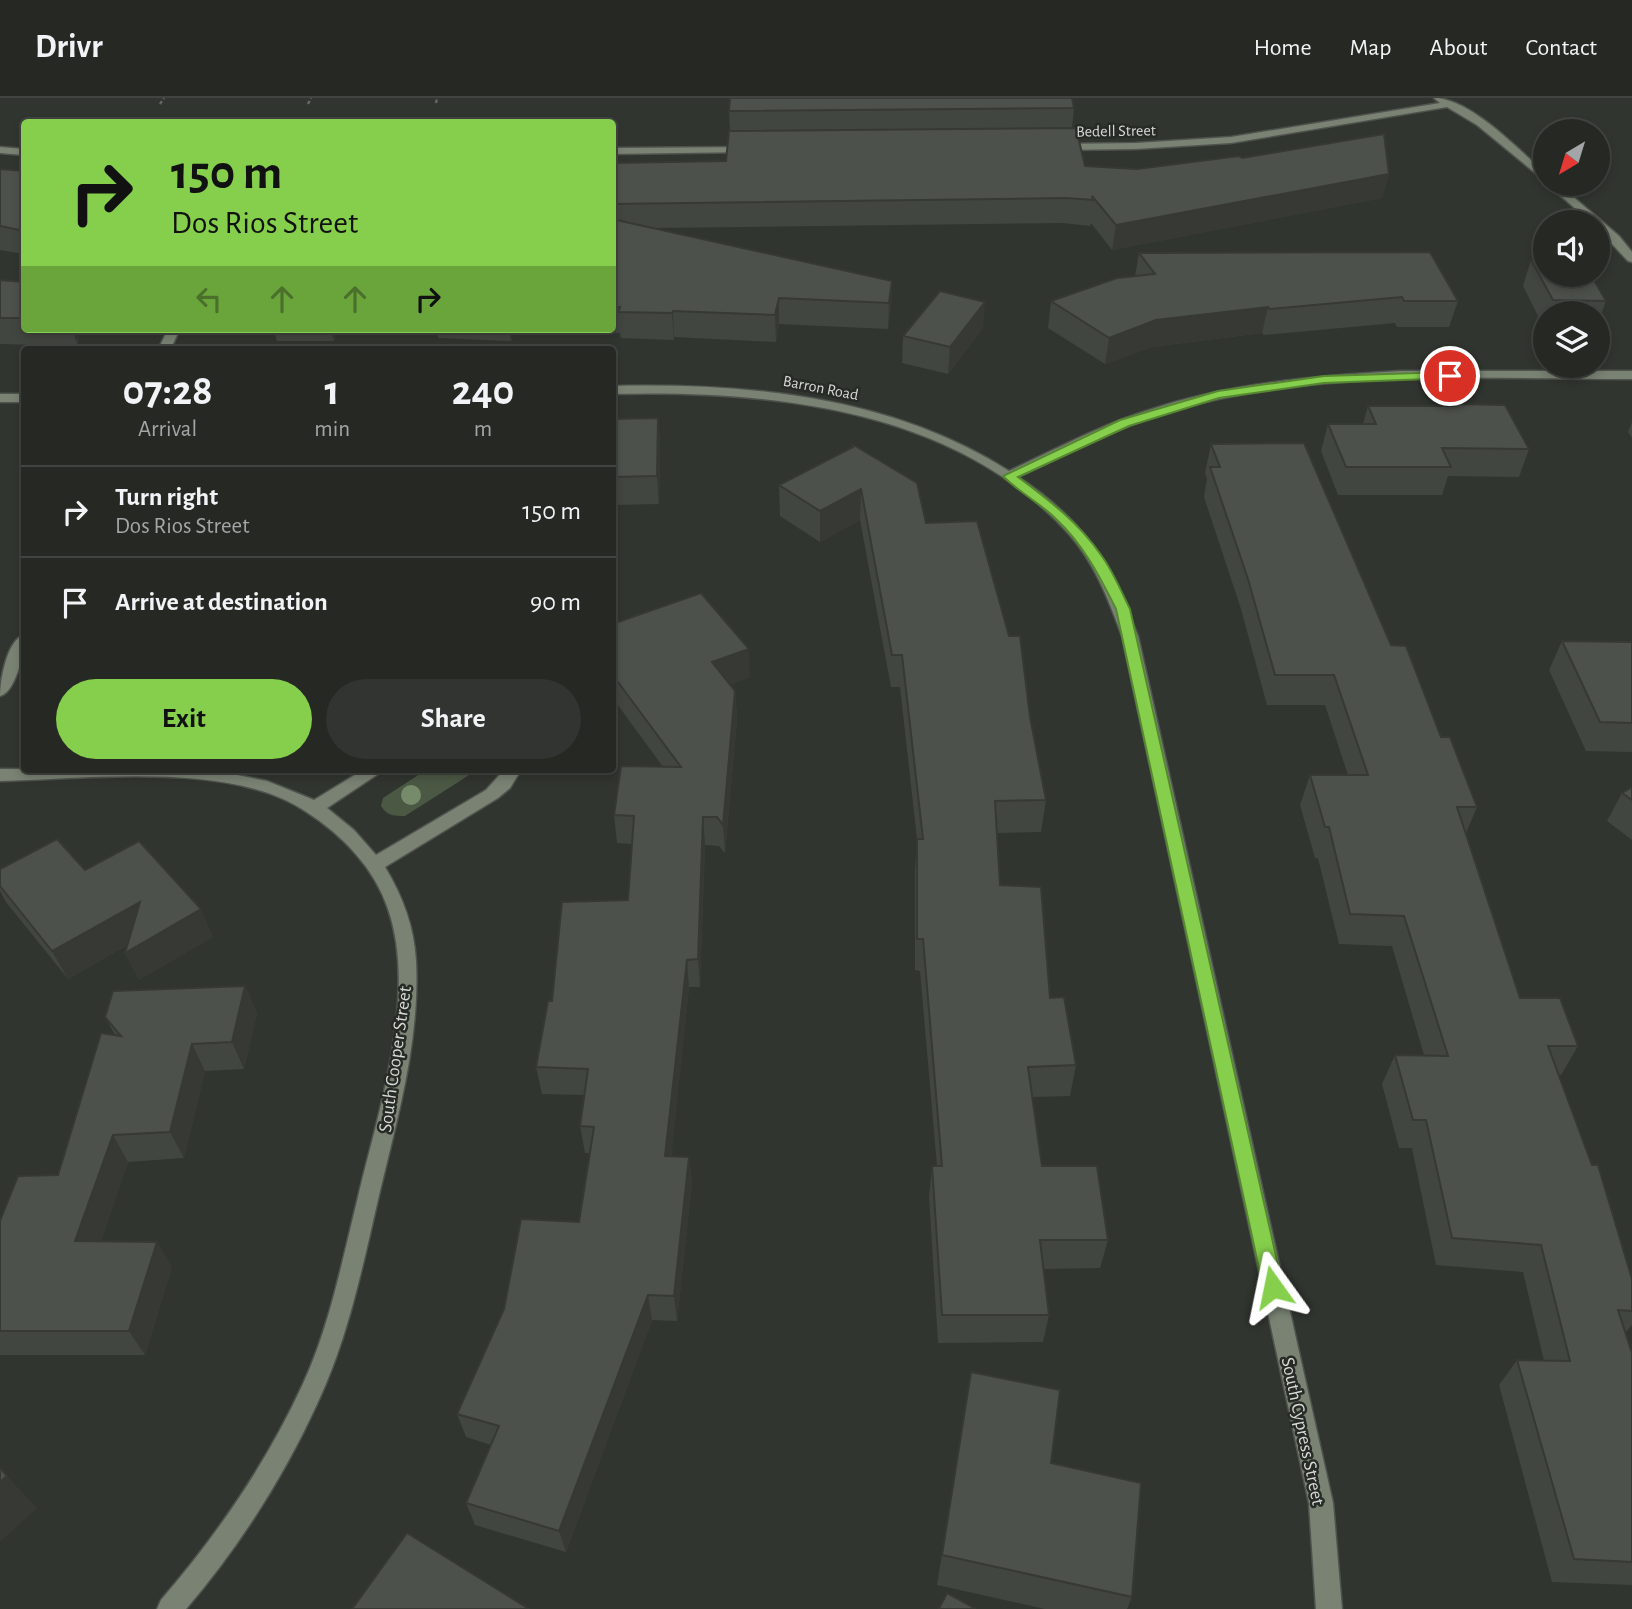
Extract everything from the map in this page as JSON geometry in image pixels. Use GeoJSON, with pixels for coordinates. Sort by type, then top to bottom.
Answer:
{"type":"FeatureCollection","features":[{"type":"Feature","properties":{"kind":"street","name":"Bedell Street"},"geometry":{"type":"LineString","coordinates":[[1041,147],[1136,146],[1231,140],[1444,101]]}},
{"type":"Feature","properties":{"kind":"street"},"geometry":{"type":"LineString","coordinates":[[1444,101],[1481,123],[1533,168]]}},
{"type":"Feature","properties":{"kind":"street"},"geometry":{"type":"LineString","coordinates":[[616,151],[758,149]]}},
{"type":"Feature","properties":{"kind":"street"},"geometry":{"type":"LineString","coordinates":[[0,150],[21,152]]}},
{"type":"Feature","properties":{"kind":"street"},"geometry":{"type":"LineString","coordinates":[[1566,196],[1582,210]]}},
{"type":"Feature","properties":{"kind":"street"},"geometry":{"type":"LineString","coordinates":[[1610,234],[1632,259]]}},
{"type":"Feature","properties":{"kind":"street"},"geometry":{"type":"LineString","coordinates":[[1615,238],[1632,237]]}},
{"type":"Feature","properties":{"kind":"street"},"geometry":{"type":"LineString","coordinates":[[1009,476],[1124,423],[1170,407],[1259,387],[1346,378],[1632,375]]}},
{"type":"Feature","properties":{"kind":"street","name":"Barron Road"},"geometry":{"type":"LineString","coordinates":[[616,390],[705,389],[827,404],[905,426],[978,458],[1009,476]]}},
{"type":"Feature","properties":{"kind":"street"},"geometry":{"type":"LineString","coordinates":[[0,398],[21,398]]}},
{"type":"Feature","properties":{"kind":"street","name":"South Cypress Street"},"geometry":{"type":"LineString","coordinates":[[1009,476],[1058,514],[1077,534],[1096,557],[1123,609],[1321,1503],[1329,1609]]}},
{"type":"Feature","properties":{"kind":"street"},"geometry":{"type":"LineString","coordinates":[[0,691],[21,646]]}},
{"type":"Feature","properties":{"kind":"street"},"geometry":{"type":"LineString","coordinates":[[313,809],[371,773]]}},
{"type":"Feature","properties":{"kind":"street"},"geometry":{"type":"LineString","coordinates":[[374,865],[492,794],[504,784],[511,773]]}},
{"type":"Feature","properties":{"kind":"street","name":"South Cooper Street"},"geometry":{"type":"LineString","coordinates":[[0,775],[197,774],[232,778],[275,790],[313,809],[355,842],[374,865],[391,894],[402,926],[407,959],[402,1028],[390,1102],[336,1328],[310,1394],[274,1464],[233,1529],[170,1609]]}},
{"type":"Feature","properties":{"kind":"path"},"geometry":{"type":"LineString","coordinates":[[160,104],[164,98]]}},
{"type":"Feature","properties":{"kind":"path"},"geometry":{"type":"LineString","coordinates":[[308,104],[311,98]]}},
{"type":"Feature","properties":{"kind":"path"},"geometry":{"type":"LineString","coordinates":[[436,103],[437,98]]}},
{"type":"Feature","properties":{"kind":"green space"},"geometry":{"type":"Polygon","coordinates":[[[421,773],[472,773],[405,816],[386,812],[381,806],[383,798],[421,773]]]}},
{"type":"Feature","properties":{"kind":"building"},"geometry":{"type":"Polygon","coordinates":[[[730,98],[1072,98],[1074,108],[729,111],[730,98]]]}},
{"type":"Feature","properties":{"kind":"building"},"geometry":{"type":"Polygon","coordinates":[[[1076,128],[1085,166],[1137,169],[1239,156],[1242,158],[1384,134],[1389,174],[1116,225],[1092,196],[1093,200],[1066,198],[616,204],[616,163],[726,161],[729,131],[1076,128]]]}},
{"type":"Feature","properties":{"kind":"building"},"geometry":{"type":"Polygon","coordinates":[[[0,169],[21,171],[21,230],[0,226],[0,169]]]}},
{"type":"Feature","properties":{"kind":"building"},"geometry":{"type":"Polygon","coordinates":[[[616,220],[892,281],[889,303],[779,298],[775,315],[618,312],[620,307],[616,307],[616,220]]]}},
{"type":"Feature","properties":{"kind":"building"},"geometry":{"type":"Polygon","coordinates":[[[1430,252],[1458,301],[1404,301],[1402,297],[1270,309],[1268,307],[1156,320],[1109,338],[1051,301],[1117,278],[1155,274],[1139,253],[1430,252]]]}},
{"type":"Feature","properties":{"kind":"building"},"geometry":{"type":"Polygon","coordinates":[[[0,280],[21,282],[21,318],[0,318],[0,280]]]}},
{"type":"Feature","properties":{"kind":"building"},"geometry":{"type":"Polygon","coordinates":[[[1546,287],[1598,287],[1606,301],[1553,300],[1546,287]]]}},
{"type":"Feature","properties":{"kind":"building"},"geometry":{"type":"Polygon","coordinates":[[[940,291],[985,302],[950,347],[903,336],[940,291]]]}},
{"type":"Feature","properties":{"kind":"building"},"geometry":{"type":"Polygon","coordinates":[[[1454,404],[1505,405],[1529,449],[1442,448],[1451,467],[1346,467],[1328,424],[1376,424],[1368,406],[1455,406],[1454,404]]]}},
{"type":"Feature","properties":{"kind":"building"},"geometry":{"type":"Polygon","coordinates":[[[658,418],[657,476],[616,477],[616,419],[658,418]]]}},
{"type":"Feature","properties":{"kind":"building"},"geometry":{"type":"Polygon","coordinates":[[[1304,443],[1391,645],[1406,646],[1441,737],[1450,737],[1477,807],[1457,807],[1520,998],[1560,998],[1578,1046],[1548,1046],[1592,1165],[1598,1165],[1632,1279],[1632,1311],[1618,1310],[1632,1353],[1632,1562],[1574,1559],[1517,1360],[1570,1361],[1541,1245],[1452,1238],[1426,1120],[1413,1120],[1395,1055],[1448,1056],[1404,916],[1350,914],[1329,827],[1325,827],[1310,775],[1368,775],[1334,675],[1275,675],[1248,579],[1210,467],[1220,467],[1211,444],[1304,443]]]}},
{"type":"Feature","properties":{"kind":"building"},"geometry":{"type":"Polygon","coordinates":[[[852,444],[917,483],[926,523],[977,521],[1009,636],[1020,636],[1030,717],[1046,800],[995,801],[1000,885],[1041,887],[1050,998],[1064,997],[1076,1065],[1028,1067],[1042,1166],[1097,1166],[1108,1240],[1040,1240],[1049,1315],[942,1315],[932,1166],[942,1166],[923,939],[917,939],[917,839],[923,839],[902,655],[892,655],[861,489],[820,511],[779,485],[853,447],[852,444]]]}},
{"type":"Feature","properties":{"kind":"building"},"geometry":{"type":"Polygon","coordinates":[[[701,593],[749,649],[712,662],[735,691],[723,825],[717,817],[703,817],[698,959],[687,960],[665,1156],[689,1157],[674,1296],[648,1295],[559,1531],[466,1503],[499,1426],[457,1414],[504,1309],[521,1219],[579,1222],[594,1127],[580,1126],[588,1069],[536,1067],[548,1001],[552,1001],[562,902],[628,900],[634,816],[614,815],[621,766],[681,767],[616,679],[616,623],[701,593]]]}},
{"type":"Feature","properties":{"kind":"building"},"geometry":{"type":"Polygon","coordinates":[[[1562,641],[1632,642],[1632,723],[1600,722],[1562,641]]]}},
{"type":"Feature","properties":{"kind":"building"},"geometry":{"type":"Polygon","coordinates":[[[1632,787],[1632,800],[1622,793],[1632,787]]]}},
{"type":"Feature","properties":{"kind":"building"},"geometry":{"type":"Polygon","coordinates":[[[57,839],[85,870],[139,841],[201,909],[125,953],[140,902],[52,951],[0,886],[0,869],[57,839]]]}},
{"type":"Feature","properties":{"kind":"building"},"geometry":{"type":"Polygon","coordinates":[[[245,986],[232,1042],[192,1044],[170,1132],[113,1135],[75,1241],[157,1242],[129,1331],[0,1331],[0,1221],[18,1176],[58,1175],[101,1033],[121,1036],[105,1017],[113,991],[245,986]]]}},
{"type":"Feature","properties":{"kind":"building"},"geometry":{"type":"Polygon","coordinates":[[[971,1372],[1060,1390],[1051,1463],[1141,1483],[1132,1597],[942,1555],[971,1372]]]}},
{"type":"Feature","properties":{"kind":"building"},"geometry":{"type":"Polygon","coordinates":[[[0,1468],[7,1476],[0,1482],[0,1468]]]}},
{"type":"Feature","properties":{"kind":"building"},"geometry":{"type":"Polygon","coordinates":[[[407,1533],[529,1609],[352,1609],[407,1533]]]}},
{"type":"Feature","properties":{"kind":"building"},"geometry":{"type":"Polygon","coordinates":[[[947,1593],[976,1609],[939,1609],[947,1593]]]}},
{"type":"Feature","properties":{"kind":"route"},"geometry":{"type":"LineString","coordinates":[[1273,1287],[1123,609],[1096,557],[1077,534],[1058,514],[1009,476],[1124,423],[1170,407],[1218,395],[1324,379],[1450,376]]}}]}
